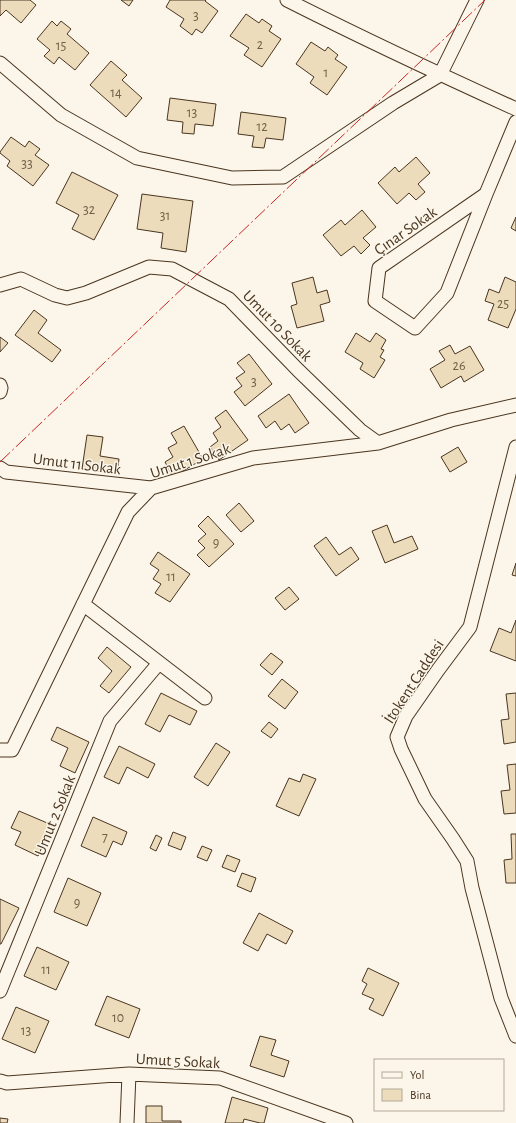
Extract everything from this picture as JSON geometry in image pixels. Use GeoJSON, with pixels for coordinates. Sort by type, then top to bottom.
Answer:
{"type":"FeatureCollection","features":[{"type":"Feature","properties":{"kind":"street"},"geometry":{"type":"LineString","coordinates":[[286,0],[440,75],[516,109]]}},
{"type":"Feature","properties":{"kind":"street"},"geometry":{"type":"LineString","coordinates":[[0,63],[61,115],[137,158],[232,178],[283,177],[393,102],[440,75],[477,0]]}},
{"type":"Feature","properties":{"kind":"street","name":"Çınar Sokak"},"geometry":{"type":"LineString","coordinates":[[486,194],[379,268],[375,301],[415,328],[447,293],[516,122]]}},
{"type":"Feature","properties":{"kind":"street","name":"Umut 10 Sokak"},"geometry":{"type":"LineString","coordinates":[[0,285],[21,279],[55,295],[67,298],[86,293],[149,267],[172,269],[229,299],[298,370],[360,430],[378,443]]}},
{"type":"Feature","properties":{"kind":"street"},"geometry":{"type":"LineString","coordinates":[[0,385],[0,392]]}},
{"type":"Feature","properties":{"kind":"street","name":"Umut 1 Sokak"},"geometry":{"type":"LineString","coordinates":[[0,750],[12,750],[128,512],[151,488],[253,458],[378,443],[451,420],[516,405]]}},
{"type":"Feature","properties":{"kind":"street","name":"İtokent Caddesi"},"geometry":{"type":"LineString","coordinates":[[516,447],[470,627],[406,716],[397,737],[401,749],[425,799],[467,861],[472,888],[501,998],[516,1036]]}},
{"type":"Feature","properties":{"kind":"street","name":"Umut 11 Sokak"},"geometry":{"type":"LineString","coordinates":[[0,468],[6,472],[151,488]]}},
{"type":"Feature","properties":{"kind":"street"},"geometry":{"type":"LineString","coordinates":[[83,604],[205,698]]}},
{"type":"Feature","properties":{"kind":"street","name":"Umut 2 Sokak"},"geometry":{"type":"LineString","coordinates":[[0,991],[110,721],[159,663]]}},
{"type":"Feature","properties":{"kind":"street"},"geometry":{"type":"LineString","coordinates":[[127,1123],[129,1074]]}},
{"type":"Feature","properties":{"kind":"street","name":"Umut 5 Sokak"},"geometry":{"type":"LineString","coordinates":[[0,1081],[7,1083],[129,1074],[220,1078],[326,1119],[346,1123]]}},
{"type":"Feature","properties":{"kind":"building"},"geometry":{"type":"Polygon","coordinates":[[[0,0],[30,0],[36,5],[21,23],[6,10],[0,16],[0,0]]]}},
{"type":"Feature","properties":{"kind":"building"},"geometry":{"type":"Polygon","coordinates":[[[121,0],[133,0],[129,6],[121,0]]]}},
{"type":"Feature","properties":{"kind":"building"},"geometry":{"type":"Polygon","coordinates":[[[170,0],[206,0],[205,1],[218,11],[202,33],[196,29],[192,35],[180,26],[184,19],[166,7],[170,0]]]}},
{"type":"Feature","properties":{"kind":"building"},"geometry":{"type":"Polygon","coordinates":[[[246,14],[259,23],[262,19],[272,26],[269,31],[281,39],[262,67],[244,55],[249,48],[230,36],[246,14]]]}},
{"type":"Feature","properties":{"kind":"building"},"geometry":{"type":"Polygon","coordinates":[[[52,21],[57,26],[61,21],[71,29],[67,34],[89,53],[75,70],[59,57],[54,64],[44,56],[50,50],[37,39],[52,21]]]}},
{"type":"Feature","properties":{"kind":"building"},"geometry":{"type":"Polygon","coordinates":[[[311,42],[325,51],[328,47],[338,55],[335,59],[347,67],[327,95],[310,83],[314,77],[296,64],[311,42]]]}},
{"type":"Feature","properties":{"kind":"building"},"geometry":{"type":"Polygon","coordinates":[[[111,61],[127,75],[122,80],[142,98],[126,117],[90,85],[111,61]]]}},
{"type":"Feature","properties":{"kind":"building"},"geometry":{"type":"Polygon","coordinates":[[[170,98],[216,104],[213,126],[195,124],[194,134],[182,133],[183,122],[167,120],[170,98]]]}},
{"type":"Feature","properties":{"kind":"building"},"geometry":{"type":"Polygon","coordinates":[[[241,112],[286,118],[283,140],[266,138],[264,148],[252,147],[254,136],[238,134],[241,112]]]}},
{"type":"Feature","properties":{"kind":"building"},"geometry":{"type":"Polygon","coordinates":[[[11,137],[25,147],[29,141],[40,149],[35,155],[49,165],[33,186],[7,166],[10,161],[0,153],[11,137]]]}},
{"type":"Feature","properties":{"kind":"building"},"geometry":{"type":"Polygon","coordinates":[[[416,157],[430,173],[418,184],[425,192],[416,200],[409,193],[397,204],[378,183],[395,167],[399,172],[416,157]]]}},
{"type":"Feature","properties":{"kind":"building"},"geometry":{"type":"Polygon","coordinates":[[[72,172],[118,195],[94,240],[72,229],[79,215],[56,203],[72,172]]]}},
{"type":"Feature","properties":{"kind":"building"},"geometry":{"type":"Polygon","coordinates":[[[142,194],[193,201],[186,252],[161,248],[163,233],[137,229],[142,194]]]}},
{"type":"Feature","properties":{"kind":"building"},"geometry":{"type":"Polygon","coordinates":[[[362,210],[376,227],[363,238],[370,245],[361,254],[354,246],[341,256],[323,235],[341,220],[345,225],[362,210]]]}},
{"type":"Feature","properties":{"kind":"building"},"geometry":{"type":"Polygon","coordinates":[[[516,217],[516,231],[511,228],[516,217]]]}},
{"type":"Feature","properties":{"kind":"building"},"geometry":{"type":"Polygon","coordinates":[[[313,277],[317,293],[327,290],[330,302],[320,305],[324,321],[297,328],[291,306],[297,304],[292,283],[313,277]]]}},
{"type":"Feature","properties":{"kind":"building"},"geometry":{"type":"Polygon","coordinates":[[[505,277],[516,282],[516,309],[508,328],[488,320],[494,304],[485,301],[489,289],[499,293],[505,277]]]}},
{"type":"Feature","properties":{"kind":"building"},"geometry":{"type":"Polygon","coordinates":[[[34,310],[47,320],[38,333],[61,350],[52,362],[15,335],[34,310]]]}},
{"type":"Feature","properties":{"kind":"building"},"geometry":{"type":"Polygon","coordinates":[[[356,333],[370,342],[376,333],[386,340],[381,349],[384,350],[380,357],[385,360],[374,378],[360,369],[363,363],[345,352],[356,333]]]}},
{"type":"Feature","properties":{"kind":"building"},"geometry":{"type":"Polygon","coordinates":[[[0,337],[8,343],[0,352],[0,337]]]}},
{"type":"Feature","properties":{"kind":"building"},"geometry":{"type":"Polygon","coordinates":[[[450,345],[455,354],[470,346],[484,370],[464,382],[461,376],[441,388],[430,369],[445,360],[439,351],[450,345]]]}},
{"type":"Feature","properties":{"kind":"building"},"geometry":{"type":"Polygon","coordinates":[[[249,354],[272,384],[245,406],[234,392],[242,386],[236,378],[245,372],[237,363],[249,354]]]}},
{"type":"Feature","properties":{"kind":"building"},"geometry":{"type":"Polygon","coordinates":[[[289,394],[309,423],[295,433],[289,424],[281,430],[275,421],[266,428],[258,416],[289,394]]]}},
{"type":"Feature","properties":{"kind":"building"},"geometry":{"type":"Polygon","coordinates":[[[226,410],[248,440],[219,460],[210,447],[218,441],[213,433],[221,427],[215,418],[226,410]]]}},
{"type":"Feature","properties":{"kind":"building"},"geometry":{"type":"Polygon","coordinates":[[[184,426],[203,459],[173,477],[165,462],[173,457],[168,448],[177,443],[171,433],[184,426]]]}},
{"type":"Feature","properties":{"kind":"building"},"geometry":{"type":"Polygon","coordinates":[[[87,435],[103,437],[100,456],[119,459],[117,474],[82,469],[87,435]]]}},
{"type":"Feature","properties":{"kind":"building"},"geometry":{"type":"Polygon","coordinates":[[[458,447],[467,462],[450,472],[441,457],[458,447]]]}},
{"type":"Feature","properties":{"kind":"building"},"geometry":{"type":"Polygon","coordinates":[[[239,503],[254,521],[241,532],[226,515],[239,503]]]}},
{"type":"Feature","properties":{"kind":"building"},"geometry":{"type":"Polygon","coordinates":[[[208,516],[234,544],[209,567],[197,555],[205,548],[198,541],[206,534],[198,526],[208,516]]]}},
{"type":"Feature","properties":{"kind":"building"},"geometry":{"type":"Polygon","coordinates":[[[387,525],[394,543],[412,536],[418,549],[385,563],[372,531],[387,525]]]}},
{"type":"Feature","properties":{"kind":"building"},"geometry":{"type":"Polygon","coordinates":[[[326,537],[339,555],[351,547],[359,559],[336,576],[314,546],[326,537]]]}},
{"type":"Feature","properties":{"kind":"building"},"geometry":{"type":"Polygon","coordinates":[[[158,552],[190,574],[170,602],[155,593],[161,584],[153,579],[159,570],[150,564],[158,552]]]}},
{"type":"Feature","properties":{"kind":"building"},"geometry":{"type":"Polygon","coordinates":[[[516,563],[516,576],[512,575],[516,563]]]}},
{"type":"Feature","properties":{"kind":"building"},"geometry":{"type":"Polygon","coordinates":[[[289,587],[299,599],[285,610],[275,598],[289,587]]]}},
{"type":"Feature","properties":{"kind":"building"},"geometry":{"type":"Polygon","coordinates":[[[516,620],[516,661],[490,651],[499,628],[511,633],[516,620]]]}},
{"type":"Feature","properties":{"kind":"building"},"geometry":{"type":"Polygon","coordinates":[[[107,647],[131,667],[109,693],[100,686],[112,671],[98,658],[107,647]]]}},
{"type":"Feature","properties":{"kind":"building"},"geometry":{"type":"Polygon","coordinates":[[[271,653],[283,662],[272,675],[260,665],[271,653]]]}},
{"type":"Feature","properties":{"kind":"building"},"geometry":{"type":"Polygon","coordinates":[[[282,679],[298,692],[285,709],[268,696],[282,679]]]}},
{"type":"Feature","properties":{"kind":"building"},"geometry":{"type":"Polygon","coordinates":[[[161,693],[197,711],[190,725],[169,715],[160,732],[145,724],[161,693]]]}},
{"type":"Feature","properties":{"kind":"building"},"geometry":{"type":"Polygon","coordinates":[[[516,693],[516,742],[504,744],[501,720],[509,719],[506,694],[516,693]]]}},
{"type":"Feature","properties":{"kind":"building"},"geometry":{"type":"Polygon","coordinates":[[[269,722],[278,729],[271,738],[261,731],[269,722]]]}},
{"type":"Feature","properties":{"kind":"building"},"geometry":{"type":"Polygon","coordinates":[[[57,727],[89,742],[75,773],[60,766],[68,748],[51,740],[57,727]]]}},
{"type":"Feature","properties":{"kind":"building"},"geometry":{"type":"Polygon","coordinates":[[[216,743],[230,752],[208,786],[194,777],[216,743]]]}},
{"type":"Feature","properties":{"kind":"building"},"geometry":{"type":"Polygon","coordinates":[[[119,746],[155,764],[148,778],[127,767],[119,784],[104,777],[119,746]]]}},
{"type":"Feature","properties":{"kind":"building"},"geometry":{"type":"Polygon","coordinates":[[[516,764],[516,813],[504,814],[501,791],[510,790],[507,765],[516,764]]]}},
{"type":"Feature","properties":{"kind":"building"},"geometry":{"type":"Polygon","coordinates":[[[303,774],[316,779],[299,816],[276,806],[289,778],[300,782],[303,774]]]}},
{"type":"Feature","properties":{"kind":"building"},"geometry":{"type":"Polygon","coordinates":[[[19,811],[52,825],[38,856],[15,845],[21,832],[11,828],[19,811]]]}},
{"type":"Feature","properties":{"kind":"building"},"geometry":{"type":"Polygon","coordinates":[[[93,817],[127,832],[122,845],[113,841],[106,857],[81,846],[93,817]]]}},
{"type":"Feature","properties":{"kind":"building"},"geometry":{"type":"Polygon","coordinates":[[[173,832],[186,837],[181,850],[168,845],[173,832]]]}},
{"type":"Feature","properties":{"kind":"building"},"geometry":{"type":"Polygon","coordinates":[[[511,834],[516,834],[516,883],[506,883],[504,860],[512,859],[511,834]]]}},
{"type":"Feature","properties":{"kind":"building"},"geometry":{"type":"Polygon","coordinates":[[[156,835],[162,838],[156,851],[150,848],[156,835]]]}},
{"type":"Feature","properties":{"kind":"building"},"geometry":{"type":"Polygon","coordinates":[[[202,846],[212,850],[207,861],[197,857],[202,846]]]}},
{"type":"Feature","properties":{"kind":"building"},"geometry":{"type":"Polygon","coordinates":[[[227,855],[240,860],[235,872],[222,867],[227,855]]]}},
{"type":"Feature","properties":{"kind":"building"},"geometry":{"type":"Polygon","coordinates":[[[242,873],[256,878],[251,892],[237,886],[242,873]]]}},
{"type":"Feature","properties":{"kind":"building"},"geometry":{"type":"Polygon","coordinates":[[[68,878],[101,893],[87,926],[54,912],[68,878]]]}},
{"type":"Feature","properties":{"kind":"building"},"geometry":{"type":"Polygon","coordinates":[[[0,899],[19,908],[1,944],[0,944],[0,899]]]}},
{"type":"Feature","properties":{"kind":"building"},"geometry":{"type":"Polygon","coordinates":[[[259,913],[293,931],[286,944],[267,934],[258,951],[243,943],[259,913]]]}},
{"type":"Feature","properties":{"kind":"building"},"geometry":{"type":"Polygon","coordinates":[[[37,947],[69,962],[56,990],[24,976],[37,947]]]}},
{"type":"Feature","properties":{"kind":"building"},"geometry":{"type":"Polygon","coordinates":[[[368,968],[399,983],[383,1016],[369,1009],[374,999],[362,994],[367,984],[362,981],[368,968]]]}},
{"type":"Feature","properties":{"kind":"building"},"geometry":{"type":"Polygon","coordinates":[[[107,996],[140,1009],[129,1038],[95,1025],[107,996]]]}},
{"type":"Feature","properties":{"kind":"building"},"geometry":{"type":"Polygon","coordinates":[[[16,1007],[49,1021],[35,1053],[2,1039],[16,1007]]]}},
{"type":"Feature","properties":{"kind":"building"},"geometry":{"type":"Polygon","coordinates":[[[260,1036],[276,1040],[271,1055],[289,1061],[284,1077],[250,1066],[260,1036]]]}},
{"type":"Feature","properties":{"kind":"building"},"geometry":{"type":"Polygon","coordinates":[[[232,1097],[268,1108],[264,1123],[244,1119],[243,1123],[225,1123],[232,1097]]]}},
{"type":"Feature","properties":{"kind":"building"},"geometry":{"type":"Polygon","coordinates":[[[146,1106],[162,1106],[162,1121],[181,1121],[181,1123],[146,1123],[146,1106]]]}},
{"type":"Feature","properties":{"kind":"building"},"geometry":{"type":"Polygon","coordinates":[[[0,1118],[8,1119],[7,1123],[0,1123],[0,1118]]]}},
{"type":"Feature","properties":{"kind":"power"},"geometry":{"type":"LineString","coordinates":[[0,462],[485,0]]}}]}
